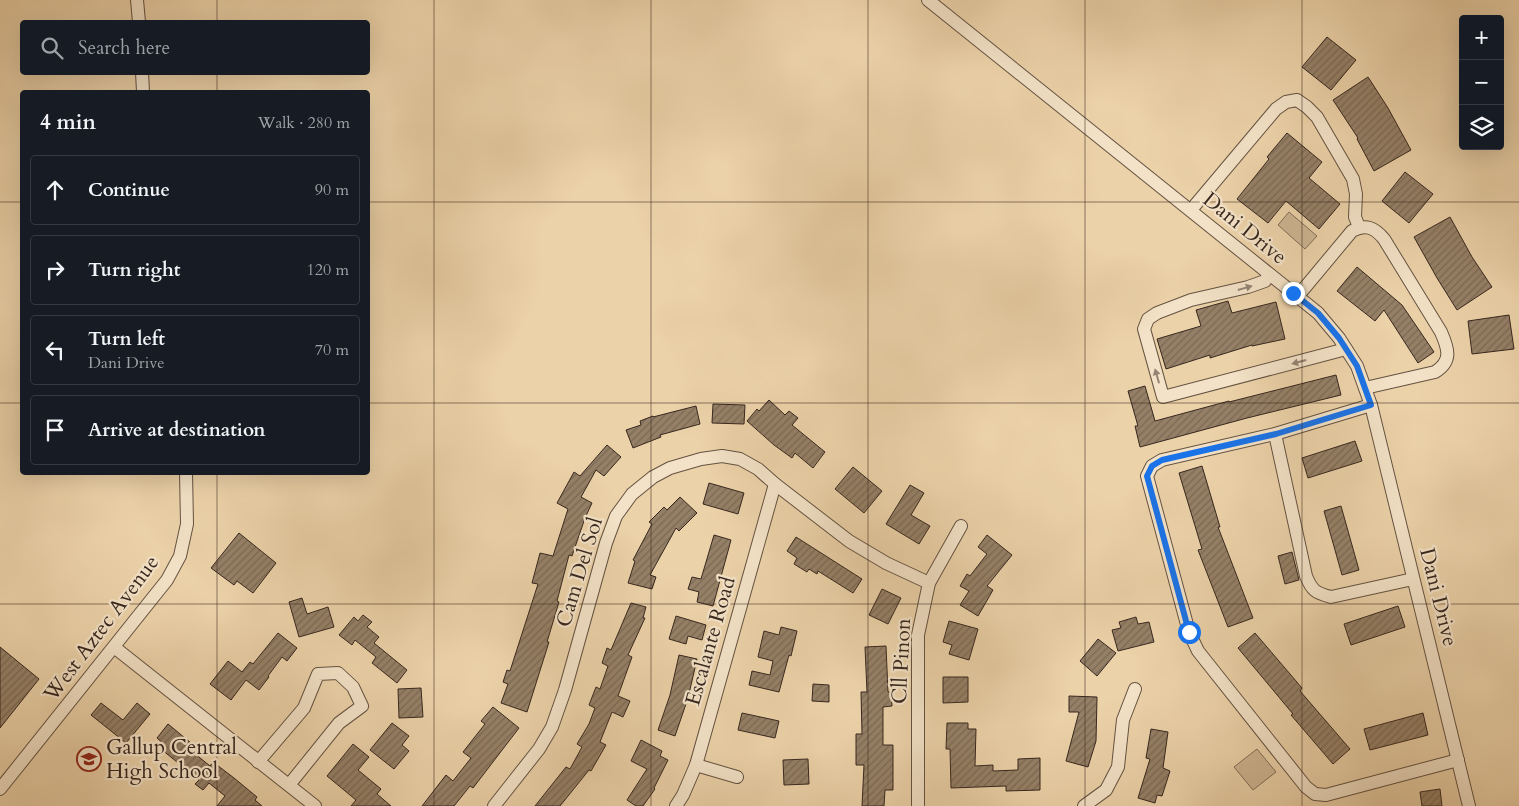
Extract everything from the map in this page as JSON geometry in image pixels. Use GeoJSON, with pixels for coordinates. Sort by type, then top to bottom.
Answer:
{"type":"FeatureCollection","features":[{"type":"Feature","properties":{"kind":"street"},"geometry":{"type":"LineString","coordinates":[[137,0],[139,20]]}},
{"type":"Feature","properties":{"kind":"street","name":"Dani Drive"},"geometry":{"type":"LineString","coordinates":[[928,0],[1318,313],[1339,338],[1357,366],[1371,405],[1469,806]]}},
{"type":"Feature","properties":{"kind":"street"},"geometry":{"type":"LineString","coordinates":[[142,75],[143,90]]}},
{"type":"Feature","properties":{"kind":"street"},"geometry":{"type":"LineString","coordinates":[[1191,210],[1276,109],[1286,102],[1297,100],[1317,117],[1353,179],[1356,194],[1355,217],[1359,228]]}},
{"type":"Feature","properties":{"kind":"street"},"geometry":{"type":"LineString","coordinates":[[1298,297],[1352,231],[1359,228],[1369,228],[1377,231],[1384,239],[1441,332],[1448,347],[1447,360],[1442,368],[1435,372],[1365,388]]}},
{"type":"Feature","properties":{"kind":"street"},"geometry":{"type":"LineString","coordinates":[[1270,274],[1265,281],[1215,296],[1191,300],[1157,313],[1148,319],[1144,329],[1163,397],[1346,349]]}},
{"type":"Feature","properties":{"kind":"street"},"geometry":{"type":"LineString","coordinates":[[1371,405],[1276,434],[1162,460],[1152,466],[1147,476],[1189,632],[1198,651],[1306,787],[1316,794],[1326,795],[1458,760]]}},
{"type":"Feature","properties":{"kind":"street"},"geometry":{"type":"LineString","coordinates":[[1276,434],[1306,576],[1311,588],[1319,594],[1331,597],[1413,579]]}},
{"type":"Feature","properties":{"kind":"street","name":"Cam Del Sol"},"geometry":{"type":"LineString","coordinates":[[494,806],[539,749],[552,727],[565,690],[606,543],[616,516],[632,494],[653,477],[670,468],[701,459],[722,456],[740,459],[758,469],[849,541],[886,563],[929,583]]}},
{"type":"Feature","properties":{"kind":"street","name":"West Aztec Avenue"},"geometry":{"type":"LineString","coordinates":[[0,789],[167,580],[180,556],[187,524],[186,475]]}},
{"type":"Feature","properties":{"kind":"street","name":"Escalante Road"},"geometry":{"type":"LineString","coordinates":[[676,806],[696,765],[775,484]]}},
{"type":"Feature","properties":{"kind":"street","name":"Cll Pinon"},"geometry":{"type":"LineString","coordinates":[[918,806],[918,635],[929,583],[961,526]]}},
{"type":"Feature","properties":{"kind":"street"},"geometry":{"type":"LineString","coordinates":[[114,647],[315,806]]}},
{"type":"Feature","properties":{"kind":"street"},"geometry":{"type":"LineString","coordinates":[[258,762],[304,708],[318,674],[338,673],[354,687],[362,706],[339,723],[288,785]]}},
{"type":"Feature","properties":{"kind":"street"},"geometry":{"type":"LineString","coordinates":[[1084,806],[1106,790],[1118,767],[1123,720],[1135,690]]}},
{"type":"Feature","properties":{"kind":"street"},"geometry":{"type":"LineString","coordinates":[[696,765],[737,777]]}},
{"type":"Feature","properties":{"kind":"shaded area"},"geometry":{"type":"Polygon","coordinates":[[[1289,212],[1317,236],[1305,249],[1278,225],[1289,212]]]}},
{"type":"Feature","properties":{"kind":"shaded area"},"geometry":{"type":"Polygon","coordinates":[[[1257,749],[1276,772],[1253,790],[1234,767],[1257,749]]]}},
{"type":"Feature","properties":{"kind":"building"},"geometry":{"type":"Polygon","coordinates":[[[1327,37],[1356,60],[1331,90],[1302,67],[1327,37]]]}},
{"type":"Feature","properties":{"kind":"building"},"geometry":{"type":"Polygon","coordinates":[[[1368,77],[1411,150],[1374,171],[1358,138],[1333,100],[1368,77]]]}},
{"type":"Feature","properties":{"kind":"building"},"geometry":{"type":"Polygon","coordinates":[[[1287,133],[1322,162],[1309,178],[1340,204],[1319,229],[1286,201],[1268,223],[1237,199],[1287,133]]]}},
{"type":"Feature","properties":{"kind":"building"},"geometry":{"type":"Polygon","coordinates":[[[1405,172],[1433,194],[1409,223],[1382,201],[1405,172]]]}},
{"type":"Feature","properties":{"kind":"building"},"geometry":{"type":"Polygon","coordinates":[[[1450,217],[1472,257],[1492,287],[1457,310],[1414,237],[1450,217]]]}},
{"type":"Feature","properties":{"kind":"building"},"geometry":{"type":"Polygon","coordinates":[[[1357,267],[1402,305],[1434,352],[1418,363],[1384,310],[1375,321],[1337,291],[1357,267]]]}},
{"type":"Feature","properties":{"kind":"building"},"geometry":{"type":"Polygon","coordinates":[[[1228,301],[1232,313],[1276,302],[1285,339],[1252,345],[1210,358],[1210,355],[1166,369],[1157,339],[1201,326],[1196,310],[1228,301]]]}},
{"type":"Feature","properties":{"kind":"building"},"geometry":{"type":"Polygon","coordinates":[[[1509,315],[1514,349],[1472,354],[1468,321],[1509,315]]]}},
{"type":"Feature","properties":{"kind":"building"},"geometry":{"type":"Polygon","coordinates":[[[1336,375],[1341,395],[1140,447],[1135,426],[1138,426],[1128,391],[1145,386],[1155,421],[1336,375]]]}},
{"type":"Feature","properties":{"kind":"building"},"geometry":{"type":"Polygon","coordinates":[[[769,400],[785,415],[789,411],[798,418],[792,425],[825,452],[813,468],[795,453],[792,458],[747,421],[757,409],[759,411],[769,400]]]}},
{"type":"Feature","properties":{"kind":"building"},"geometry":{"type":"Polygon","coordinates":[[[713,404],[745,405],[744,424],[712,423],[713,404]]]}},
{"type":"Feature","properties":{"kind":"building"},"geometry":{"type":"Polygon","coordinates":[[[696,406],[700,424],[660,435],[661,437],[633,448],[626,430],[641,425],[640,421],[653,416],[696,406]]]}},
{"type":"Feature","properties":{"kind":"building"},"geometry":{"type":"Polygon","coordinates":[[[1355,441],[1362,461],[1308,478],[1302,458],[1355,441]]]}},
{"type":"Feature","properties":{"kind":"building"},"geometry":{"type":"Polygon","coordinates":[[[607,445],[621,457],[604,476],[596,470],[581,497],[592,503],[572,556],[569,555],[557,601],[559,602],[547,642],[549,642],[527,712],[501,703],[508,684],[503,682],[507,670],[510,671],[538,584],[532,583],[540,553],[553,556],[568,509],[557,503],[574,472],[580,476],[607,445]]]}},
{"type":"Feature","properties":{"kind":"building"},"geometry":{"type":"Polygon","coordinates":[[[1202,466],[1220,527],[1218,527],[1253,618],[1228,627],[1198,550],[1202,549],[1179,473],[1202,466]]]}},
{"type":"Feature","properties":{"kind":"building"},"geometry":{"type":"Polygon","coordinates":[[[853,467],[882,491],[864,513],[835,489],[853,467]]]}},
{"type":"Feature","properties":{"kind":"building"},"geometry":{"type":"Polygon","coordinates":[[[709,483],[744,493],[738,514],[703,504],[709,483]]]}},
{"type":"Feature","properties":{"kind":"building"},"geometry":{"type":"Polygon","coordinates":[[[910,485],[924,493],[911,515],[930,526],[919,544],[886,524],[910,485]]]}},
{"type":"Feature","properties":{"kind":"building"},"geometry":{"type":"Polygon","coordinates":[[[680,497],[697,513],[679,531],[676,528],[650,575],[656,577],[652,589],[628,583],[635,561],[633,560],[652,524],[649,522],[664,507],[667,510],[680,497]]]}},
{"type":"Feature","properties":{"kind":"building"},"geometry":{"type":"Polygon","coordinates":[[[1341,506],[1359,570],[1342,575],[1324,511],[1341,506]]]}},
{"type":"Feature","properties":{"kind":"building"},"geometry":{"type":"Polygon","coordinates":[[[239,533],[276,563],[253,593],[237,581],[234,585],[211,568],[239,533]]]}},
{"type":"Feature","properties":{"kind":"building"},"geometry":{"type":"Polygon","coordinates":[[[714,535],[731,540],[713,606],[697,602],[699,592],[688,589],[692,577],[701,579],[714,535]]]}},
{"type":"Feature","properties":{"kind":"building"},"geometry":{"type":"Polygon","coordinates":[[[987,535],[1012,555],[987,586],[993,590],[978,616],[960,605],[969,591],[960,586],[967,574],[970,576],[987,554],[978,547],[987,535]]]}},
{"type":"Feature","properties":{"kind":"building"},"geometry":{"type":"Polygon","coordinates":[[[796,537],[862,579],[853,593],[818,571],[817,574],[809,569],[807,572],[794,564],[797,558],[787,551],[796,537]]]}},
{"type":"Feature","properties":{"kind":"building"},"geometry":{"type":"Polygon","coordinates":[[[1292,552],[1299,580],[1285,584],[1278,556],[1292,552]]]}},
{"type":"Feature","properties":{"kind":"building"},"geometry":{"type":"Polygon","coordinates":[[[882,589],[901,598],[888,624],[869,615],[882,589]]]}},
{"type":"Feature","properties":{"kind":"building"},"geometry":{"type":"Polygon","coordinates":[[[302,598],[307,614],[328,607],[334,627],[299,637],[289,602],[302,598]]]}},
{"type":"Feature","properties":{"kind":"building"},"geometry":{"type":"Polygon","coordinates":[[[631,603],[646,607],[643,618],[645,618],[628,655],[632,657],[618,696],[630,701],[623,717],[612,712],[600,742],[606,745],[591,771],[589,770],[560,806],[535,806],[566,767],[570,769],[582,747],[577,744],[589,724],[595,708],[589,705],[596,687],[600,689],[608,666],[602,663],[607,648],[611,650],[631,603]]]}},
{"type":"Feature","properties":{"kind":"building"},"geometry":{"type":"Polygon","coordinates":[[[1398,606],[1405,627],[1351,645],[1344,624],[1398,606]]]}},
{"type":"Feature","properties":{"kind":"building"},"geometry":{"type":"Polygon","coordinates":[[[363,615],[372,622],[367,627],[379,637],[374,643],[407,670],[397,683],[372,663],[376,657],[355,640],[352,645],[339,635],[354,617],[358,621],[363,615]]]}},
{"type":"Feature","properties":{"kind":"building"},"geometry":{"type":"Polygon","coordinates":[[[676,616],[706,625],[702,640],[688,636],[686,644],[669,639],[676,616]]]}},
{"type":"Feature","properties":{"kind":"building"},"geometry":{"type":"Polygon","coordinates":[[[1136,617],[1138,624],[1149,622],[1154,642],[1118,651],[1112,630],[1121,628],[1119,622],[1136,617]]]}},
{"type":"Feature","properties":{"kind":"building"},"geometry":{"type":"Polygon","coordinates":[[[949,621],[978,629],[969,660],[949,654],[952,645],[943,642],[949,621]]]}},
{"type":"Feature","properties":{"kind":"building"},"geometry":{"type":"Polygon","coordinates":[[[781,627],[797,631],[779,692],[749,685],[752,671],[770,675],[773,661],[758,657],[764,631],[779,635],[781,627]]]}},
{"type":"Feature","properties":{"kind":"building"},"geometry":{"type":"Polygon","coordinates":[[[278,633],[297,648],[287,661],[282,657],[259,690],[246,680],[231,700],[210,684],[228,661],[242,672],[250,662],[253,664],[278,633]]]}},
{"type":"Feature","properties":{"kind":"building"},"geometry":{"type":"Polygon","coordinates":[[[1255,633],[1302,688],[1300,691],[1350,749],[1333,764],[1238,648],[1255,633]]]}},
{"type":"Feature","properties":{"kind":"building"},"geometry":{"type":"Polygon","coordinates":[[[1098,639],[1116,653],[1097,676],[1080,661],[1098,639]]]}},
{"type":"Feature","properties":{"kind":"building"},"geometry":{"type":"Polygon","coordinates":[[[886,646],[888,692],[891,692],[892,706],[883,707],[883,745],[893,745],[893,790],[885,790],[884,806],[862,806],[864,765],[856,765],[856,734],[862,734],[861,692],[867,692],[865,647],[886,646]]]}},
{"type":"Feature","properties":{"kind":"building"},"geometry":{"type":"Polygon","coordinates":[[[0,647],[39,679],[0,728],[0,647]]]}},
{"type":"Feature","properties":{"kind":"building"},"geometry":{"type":"Polygon","coordinates":[[[679,655],[697,659],[688,698],[675,736],[658,730],[670,695],[679,655]]]}},
{"type":"Feature","properties":{"kind":"building"},"geometry":{"type":"Polygon","coordinates":[[[943,677],[968,677],[968,702],[943,703],[943,677]]]}},
{"type":"Feature","properties":{"kind":"building"},"geometry":{"type":"Polygon","coordinates":[[[813,684],[829,685],[829,702],[812,701],[813,684]]]}},
{"type":"Feature","properties":{"kind":"building"},"geometry":{"type":"Polygon","coordinates":[[[421,688],[423,717],[399,718],[398,689],[421,688]]]}},
{"type":"Feature","properties":{"kind":"building"},"geometry":{"type":"Polygon","coordinates":[[[1069,696],[1097,697],[1096,741],[1088,767],[1066,761],[1079,712],[1069,712],[1069,696]]]}},
{"type":"Feature","properties":{"kind":"building"},"geometry":{"type":"Polygon","coordinates":[[[101,703],[123,720],[137,703],[150,714],[126,743],[91,715],[101,703]]]}},
{"type":"Feature","properties":{"kind":"building"},"geometry":{"type":"Polygon","coordinates":[[[493,707],[519,728],[473,788],[470,786],[454,806],[422,806],[446,775],[453,781],[471,758],[463,752],[485,724],[481,721],[493,707]]]}},
{"type":"Feature","properties":{"kind":"building"},"geometry":{"type":"Polygon","coordinates":[[[742,713],[779,721],[775,738],[738,730],[742,713]]]}},
{"type":"Feature","properties":{"kind":"building"},"geometry":{"type":"Polygon","coordinates":[[[1423,713],[1428,735],[1370,750],[1364,729],[1423,713]]]}},
{"type":"Feature","properties":{"kind":"building"},"geometry":{"type":"Polygon","coordinates":[[[392,723],[409,736],[402,745],[409,751],[394,769],[370,750],[392,723]]]}},
{"type":"Feature","properties":{"kind":"building"},"geometry":{"type":"Polygon","coordinates":[[[947,723],[968,723],[968,729],[976,729],[975,766],[993,765],[993,771],[1018,770],[1018,759],[1040,758],[1040,790],[1006,791],[1006,786],[951,788],[950,749],[946,749],[947,723]]]}},
{"type":"Feature","properties":{"kind":"building"},"geometry":{"type":"Polygon","coordinates":[[[168,724],[191,743],[188,748],[210,766],[213,762],[234,778],[257,797],[255,800],[262,806],[217,806],[225,796],[209,783],[203,790],[195,784],[199,780],[161,749],[165,745],[157,738],[168,724]]]}},
{"type":"Feature","properties":{"kind":"building"},"geometry":{"type":"Polygon","coordinates":[[[1151,729],[1168,732],[1163,768],[1170,771],[1162,796],[1157,795],[1155,803],[1138,798],[1150,759],[1146,758],[1151,729]]]}},
{"type":"Feature","properties":{"kind":"building"},"geometry":{"type":"Polygon","coordinates":[[[641,740],[662,751],[660,756],[668,760],[655,789],[643,806],[636,806],[627,800],[647,769],[631,761],[641,740]]]}},
{"type":"Feature","properties":{"kind":"building"},"geometry":{"type":"Polygon","coordinates":[[[353,744],[369,757],[358,770],[381,789],[377,794],[391,806],[351,806],[356,800],[327,776],[353,744]]]}},
{"type":"Feature","properties":{"kind":"building"},"geometry":{"type":"Polygon","coordinates":[[[808,759],[809,784],[784,785],[783,760],[808,759]]]}},
{"type":"Feature","properties":{"kind":"building"},"geometry":{"type":"Polygon","coordinates":[[[1440,789],[1442,806],[1422,806],[1420,792],[1440,789]]]}},
{"type":"Feature","properties":{"kind":"place","name":"Gallup Central High School"},"geometry":{"type":"Point","coordinates":[89,759]}},
{"type":"Feature","properties":{"kind":"route"},"geometry":{"type":"LineString","coordinates":[[1189,632],[1147,476],[1152,466],[1162,460],[1276,434],[1371,405],[1357,366],[1339,338],[1318,313],[1293,293]]}}]}
